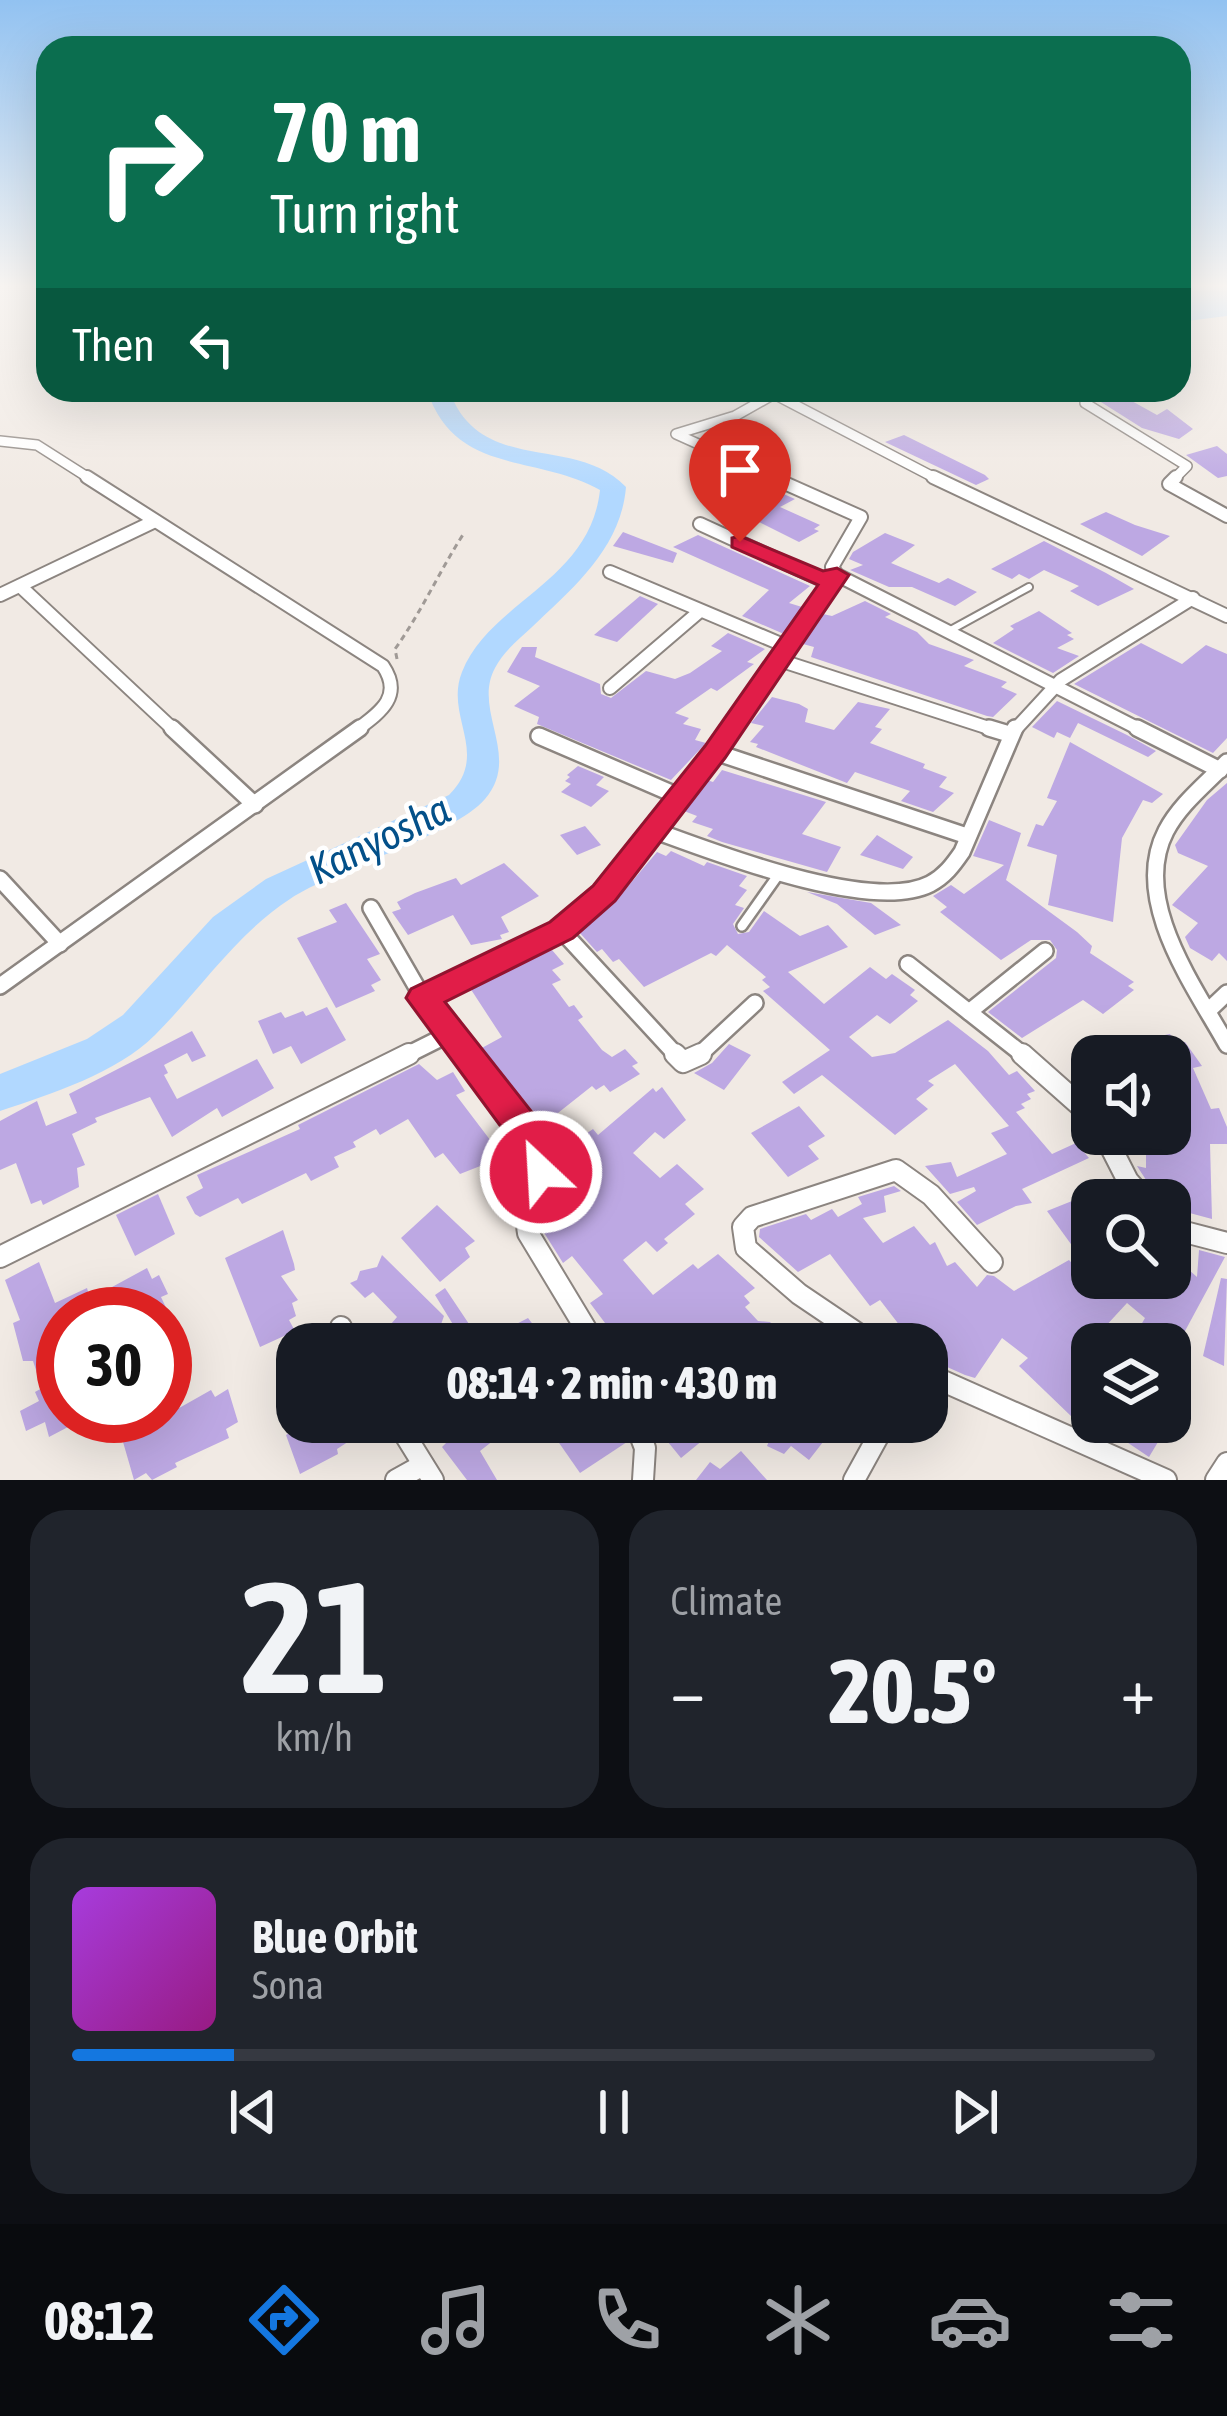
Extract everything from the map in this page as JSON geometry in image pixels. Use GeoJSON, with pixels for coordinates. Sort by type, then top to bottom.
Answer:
{"type":"FeatureCollection","features":[{"type":"Feature","properties":{"kind":"street"},"geometry":{"type":"LineString","coordinates":[[760,402],[735,416],[676,434],[861,517],[832,567],[837,575],[1052,687],[1223,766],[1163,836],[1156,892],[1165,922],[1227,1045]]}},
{"type":"Feature","properties":{"kind":"street"},"geometry":{"type":"LineString","coordinates":[[789,402],[949,485],[1227,616]]}},
{"type":"Feature","properties":{"kind":"street"},"geometry":{"type":"LineString","coordinates":[[1085,403],[1187,466],[1169,484],[1227,516]]}},
{"type":"Feature","properties":{"kind":"street"},"geometry":{"type":"LineString","coordinates":[[0,441],[37,445],[383,666],[392,678],[393,692],[385,710],[0,986]]}},
{"type":"Feature","properties":{"kind":"street"},"geometry":{"type":"LineString","coordinates":[[0,595],[155,521]]}},
{"type":"Feature","properties":{"kind":"street"},"geometry":{"type":"LineString","coordinates":[[700,524],[820,579],[837,575]]}},
{"type":"Feature","properties":{"kind":"street"},"geometry":{"type":"LineString","coordinates":[[610,572],[784,654],[1009,734]]}},
{"type":"Feature","properties":{"kind":"street"},"geometry":{"type":"LineString","coordinates":[[423,998],[561,930],[604,894],[715,752],[837,575]]}},
{"type":"Feature","properties":{"kind":"street"},"geometry":{"type":"LineString","coordinates":[[20,586],[255,805]]}},
{"type":"Feature","properties":{"kind":"street"},"geometry":{"type":"LineString","coordinates":[[652,830],[860,893],[901,895],[931,884],[950,871],[991,793],[1009,734],[1052,687],[1193,598]]}},
{"type":"Feature","properties":{"kind":"street"},"geometry":{"type":"LineString","coordinates":[[610,688],[700,611]]}},
{"type":"Feature","properties":{"kind":"street"},"geometry":{"type":"LineString","coordinates":[[539,736],[678,796]]}},
{"type":"Feature","properties":{"kind":"street"},"geometry":{"type":"LineString","coordinates":[[715,752],[967,836]]}},
{"type":"Feature","properties":{"kind":"street"},"geometry":{"type":"LineString","coordinates":[[0,879],[60,944]]}},
{"type":"Feature","properties":{"kind":"street"},"geometry":{"type":"LineString","coordinates":[[371,908],[423,998],[533,1141],[541,1172],[525,1220],[528,1233],[583,1323]]}},
{"type":"Feature","properties":{"kind":"street"},"geometry":{"type":"LineString","coordinates":[[561,930],[682,1062],[694,1060],[755,1003]]}},
{"type":"Feature","properties":{"kind":"street"},"geometry":{"type":"LineString","coordinates":[[969,1012],[1045,951]]}},
{"type":"Feature","properties":{"kind":"street"},"geometry":{"type":"LineString","coordinates":[[908,964],[1071,1094]]}},
{"type":"Feature","properties":{"kind":"street"},"geometry":{"type":"LineString","coordinates":[[1209,1010],[1227,993]]}},
{"type":"Feature","properties":{"kind":"street"},"geometry":{"type":"LineString","coordinates":[[0,1257],[451,1034]]}},
{"type":"Feature","properties":{"kind":"street"},"geometry":{"type":"LineString","coordinates":[[842,1323],[799,1294],[746,1247],[743,1227],[752,1217],[896,1170],[931,1195],[992,1262]]}},
{"type":"Feature","properties":{"kind":"street"},"geometry":{"type":"LineString","coordinates":[[1191,1234],[1227,1244]]}},
{"type":"Feature","properties":{"kind":"street"},"geometry":{"type":"LineString","coordinates":[[948,1383],[1166,1480]]}},
{"type":"Feature","properties":{"kind":"street"},"geometry":{"type":"LineString","coordinates":[[396,1480],[428,1473],[410,1443]]}},
{"type":"Feature","properties":{"kind":"street"},"geometry":{"type":"LineString","coordinates":[[643,1443],[643,1480]]}},
{"type":"Feature","properties":{"kind":"street"},"geometry":{"type":"LineString","coordinates":[[854,1480],[874,1443]]}},
{"type":"Feature","properties":{"kind":"street"},"geometry":{"type":"LineString","coordinates":[[1216,1480],[1227,1463]]}},
{"type":"Feature","properties":{"kind":"lane"},"geometry":{"type":"LineString","coordinates":[[947,632],[1029,587]]}},
{"type":"Feature","properties":{"kind":"lane"},"geometry":{"type":"LineString","coordinates":[[742,926],[782,870]]}},
{"type":"Feature","properties":{"kind":"path"},"geometry":{"type":"LineString","coordinates":[[392,678],[398,661],[395,649],[425,607],[432,582],[464,532]]}},
{"type":"Feature","properties":{"kind":"building"},"geometry":{"type":"Polygon","coordinates":[[[1101,402],[1134,402],[1157,415],[1167,409],[1193,429],[1179,439],[1142,428],[1101,402]]]}},
{"type":"Feature","properties":{"kind":"building"},"geometry":{"type":"Polygon","coordinates":[[[904,435],[989,479],[976,485],[885,442],[904,435]]]}},
{"type":"Feature","properties":{"kind":"building"},"geometry":{"type":"Polygon","coordinates":[[[1217,446],[1227,454],[1227,476],[1218,478],[1186,455],[1217,446]]]}},
{"type":"Feature","properties":{"kind":"building"},"geometry":{"type":"Polygon","coordinates":[[[772,489],[795,499],[780,507],[820,525],[814,529],[819,531],[799,542],[731,508],[772,489]]]}},
{"type":"Feature","properties":{"kind":"building"},"geometry":{"type":"Polygon","coordinates":[[[1106,512],[1170,536],[1142,556],[1080,524],[1106,512]]]}},
{"type":"Feature","properties":{"kind":"building"},"geometry":{"type":"Polygon","coordinates":[[[623,532],[677,553],[673,563],[613,546],[623,532]]]}},
{"type":"Feature","properties":{"kind":"building"},"geometry":{"type":"Polygon","coordinates":[[[885,533],[915,545],[891,563],[939,583],[948,578],[977,592],[955,606],[912,587],[889,587],[850,570],[863,565],[849,559],[853,552],[885,533]]]}},
{"type":"Feature","properties":{"kind":"building"},"geometry":{"type":"Polygon","coordinates":[[[698,535],[810,586],[789,603],[802,607],[784,634],[742,616],[769,590],[673,547],[698,535]]]}},
{"type":"Feature","properties":{"kind":"building"},"geometry":{"type":"Polygon","coordinates":[[[1044,541],[1134,589],[1098,606],[1070,591],[1079,586],[1044,570],[1029,579],[1019,574],[1012,579],[991,569],[1044,541]]]}},
{"type":"Feature","properties":{"kind":"building"},"geometry":{"type":"Polygon","coordinates":[[[640,596],[658,604],[617,642],[594,635],[640,596]]]}},
{"type":"Feature","properties":{"kind":"building"},"geometry":{"type":"Polygon","coordinates":[[[865,601],[891,614],[885,617],[917,632],[929,644],[974,660],[964,666],[1007,682],[1001,687],[1017,694],[993,717],[987,716],[811,657],[814,647],[803,644],[823,614],[832,616],[865,601]]]}},
{"type":"Feature","properties":{"kind":"building"},"geometry":{"type":"Polygon","coordinates":[[[1039,611],[1072,633],[1067,635],[1074,639],[1057,648],[1079,656],[1053,673],[993,643],[1014,629],[1010,626],[1039,611]]]}},
{"type":"Feature","properties":{"kind":"building"},"geometry":{"type":"Polygon","coordinates":[[[728,633],[765,649],[747,662],[754,664],[717,691],[711,688],[675,713],[689,718],[683,724],[701,729],[695,740],[706,743],[671,780],[537,724],[539,717],[514,706],[540,686],[507,672],[522,647],[537,647],[535,657],[600,684],[601,694],[611,698],[646,671],[675,679],[690,673],[722,651],[711,646],[728,633]]]}},
{"type":"Feature","properties":{"kind":"building"},"geometry":{"type":"Polygon","coordinates":[[[1141,643],[1182,664],[1206,645],[1227,654],[1227,738],[1213,753],[1074,684],[1141,643]]]}},
{"type":"Feature","properties":{"kind":"building"},"geometry":{"type":"Polygon","coordinates":[[[772,697],[808,709],[805,722],[834,730],[858,702],[890,709],[875,727],[882,729],[870,743],[947,777],[939,787],[954,793],[933,812],[901,801],[910,791],[855,772],[847,783],[756,747],[750,742],[764,726],[751,723],[772,697]]]}},
{"type":"Feature","properties":{"kind":"building"},"geometry":{"type":"Polygon","coordinates":[[[1057,701],[1156,751],[1148,757],[1078,723],[1070,738],[1057,732],[1054,738],[1032,727],[1057,701]]]}},
{"type":"Feature","properties":{"kind":"building"},"geometry":{"type":"Polygon","coordinates":[[[1070,742],[1163,794],[1152,803],[1143,800],[1122,838],[1113,922],[1048,905],[1057,855],[1027,846],[1036,824],[1043,826],[1057,801],[1047,798],[1070,742]]]}},
{"type":"Feature","properties":{"kind":"building"},"geometry":{"type":"Polygon","coordinates":[[[578,766],[604,777],[596,785],[609,791],[591,807],[561,792],[571,784],[565,781],[567,775],[578,766]]]}},
{"type":"Feature","properties":{"kind":"building"},"geometry":{"type":"Polygon","coordinates":[[[722,770],[826,802],[802,834],[841,847],[827,872],[722,842],[707,836],[713,829],[692,822],[697,816],[684,811],[707,780],[713,782],[722,770]]]}},
{"type":"Feature","properties":{"kind":"building"},"geometry":{"type":"Polygon","coordinates":[[[1227,783],[1227,961],[1219,953],[1212,961],[1190,948],[1185,937],[1198,923],[1172,905],[1208,866],[1178,853],[1175,845],[1207,800],[1227,783]]]}},
{"type":"Feature","properties":{"kind":"building"},"geometry":{"type":"Polygon","coordinates":[[[989,820],[1021,833],[1006,880],[1077,932],[1092,946],[1090,953],[1134,982],[1128,986],[1134,990],[1103,1014],[1083,1000],[1022,1038],[988,1012],[1056,958],[1057,950],[1050,940],[1031,940],[1001,960],[940,912],[947,907],[933,896],[951,885],[964,894],[1004,865],[973,856],[989,820]]]}},
{"type":"Feature","properties":{"kind":"building"},"geometry":{"type":"Polygon","coordinates":[[[585,826],[601,845],[577,855],[560,835],[585,826]]]}},
{"type":"Feature","properties":{"kind":"building"},"geometry":{"type":"Polygon","coordinates":[[[877,835],[913,857],[903,869],[860,855],[877,835]]]}},
{"type":"Feature","properties":{"kind":"building"},"geometry":{"type":"Polygon","coordinates":[[[671,851],[704,866],[707,862],[747,876],[739,886],[747,890],[735,905],[744,908],[733,924],[738,934],[749,932],[764,911],[800,936],[828,925],[848,947],[788,972],[824,1004],[870,967],[886,979],[892,974],[915,990],[910,995],[918,1001],[890,1024],[877,1015],[849,1037],[872,1057],[895,1053],[948,1020],[988,1051],[1009,1075],[1017,1071],[1035,1091],[1021,1104],[1025,1108],[1016,1112],[1052,1154],[1071,1145],[1071,1155],[1089,1158],[1022,1189],[1032,1203],[977,1225],[957,1202],[976,1191],[974,1187],[950,1194],[925,1166],[951,1162],[957,1177],[1007,1154],[991,1133],[1009,1126],[955,1064],[928,1081],[934,1085],[916,1099],[928,1109],[895,1135],[822,1075],[794,1094],[782,1082],[830,1050],[763,991],[770,987],[762,980],[766,977],[727,945],[716,956],[711,953],[644,987],[619,959],[613,962],[602,949],[597,952],[579,932],[618,898],[657,852],[666,856],[671,851]]]}},
{"type":"Feature","properties":{"kind":"building"},"geometry":{"type":"Polygon","coordinates":[[[504,863],[539,896],[501,917],[509,932],[500,935],[502,939],[471,945],[453,915],[408,935],[392,912],[401,909],[397,902],[415,893],[456,878],[461,885],[504,863]]]}},
{"type":"Feature","properties":{"kind":"building"},"geometry":{"type":"Polygon","coordinates":[[[807,892],[871,903],[901,925],[875,935],[837,904],[807,892]]]}},
{"type":"Feature","properties":{"kind":"building"},"geometry":{"type":"Polygon","coordinates":[[[346,903],[380,954],[367,959],[381,980],[371,985],[375,991],[336,1008],[297,938],[337,922],[329,910],[346,903]]]}},
{"type":"Feature","properties":{"kind":"building"},"geometry":{"type":"Polygon","coordinates":[[[552,950],[564,964],[552,970],[561,980],[552,984],[569,1007],[574,1005],[583,1017],[578,1020],[602,1050],[612,1057],[625,1049],[638,1063],[632,1066],[640,1074],[610,1092],[604,1085],[596,1090],[592,1086],[544,1124],[480,1049],[502,1037],[470,988],[552,950]]]}},
{"type":"Feature","properties":{"kind":"building"},"geometry":{"type":"Polygon","coordinates":[[[327,1007],[346,1040],[301,1064],[291,1046],[273,1054],[258,1021],[281,1012],[285,1018],[303,1011],[306,1016],[327,1007]]]}},
{"type":"Feature","properties":{"kind":"building"},"geometry":{"type":"Polygon","coordinates":[[[192,1031],[206,1056],[192,1062],[187,1053],[164,1065],[177,1099],[257,1059],[274,1088],[222,1117],[217,1108],[172,1137],[150,1097],[95,1118],[97,1122],[72,1134],[85,1165],[77,1168],[79,1187],[43,1205],[41,1200],[31,1204],[16,1163],[0,1170],[0,1121],[37,1101],[46,1126],[77,1113],[69,1094],[192,1031]]]}},
{"type":"Feature","properties":{"kind":"building"},"geometry":{"type":"Polygon","coordinates":[[[729,1044],[751,1055],[724,1090],[694,1073],[712,1063],[729,1044]]]}},
{"type":"Feature","properties":{"kind":"building"},"geometry":{"type":"Polygon","coordinates":[[[1191,1050],[1202,1066],[1193,1068],[1211,1109],[1219,1108],[1227,1127],[1227,1144],[1210,1144],[1212,1219],[1191,1213],[1191,1179],[1145,1179],[1137,1166],[1146,1168],[1146,1155],[1191,1155],[1191,1050]]]}},
{"type":"Feature","properties":{"kind":"building"},"geometry":{"type":"Polygon","coordinates":[[[419,1064],[437,1080],[453,1072],[465,1091],[456,1095],[503,1157],[460,1174],[443,1153],[435,1158],[408,1119],[380,1135],[376,1129],[353,1142],[356,1147],[334,1157],[339,1167],[311,1181],[306,1173],[242,1204],[238,1198],[200,1217],[195,1214],[186,1197],[203,1188],[197,1175],[300,1129],[298,1125],[419,1064]]]}},
{"type":"Feature","properties":{"kind":"building"},"geometry":{"type":"Polygon","coordinates":[[[662,1087],[686,1120],[664,1139],[655,1132],[633,1153],[660,1178],[677,1164],[704,1189],[685,1204],[695,1214],[664,1239],[668,1243],[657,1252],[646,1241],[623,1260],[653,1295],[693,1264],[698,1269],[718,1254],[755,1288],[744,1296],[750,1303],[745,1307],[758,1321],[771,1323],[605,1323],[590,1303],[603,1294],[572,1256],[563,1263],[543,1231],[587,1202],[567,1181],[577,1174],[562,1159],[582,1145],[577,1140],[593,1129],[598,1135],[653,1088],[656,1092],[662,1087]]]}},
{"type":"Feature","properties":{"kind":"building"},"geometry":{"type":"Polygon","coordinates":[[[799,1106],[825,1136],[808,1146],[819,1159],[788,1177],[751,1133],[799,1106]]]}},
{"type":"Feature","properties":{"kind":"building"},"geometry":{"type":"Polygon","coordinates":[[[894,1186],[901,1191],[884,1196],[886,1212],[863,1218],[883,1243],[914,1226],[930,1245],[935,1242],[947,1266],[955,1262],[977,1287],[987,1275],[1014,1291],[1069,1260],[1071,1299],[1191,1299],[1191,1272],[1197,1277],[1199,1250],[1225,1257],[1189,1323],[1142,1323],[1145,1318],[1127,1303],[1109,1323],[1071,1323],[1071,1416],[1019,1366],[1028,1358],[1002,1338],[975,1378],[965,1375],[948,1367],[948,1323],[898,1323],[880,1300],[870,1306],[830,1254],[798,1272],[759,1237],[760,1229],[806,1214],[811,1220],[832,1209],[838,1217],[862,1204],[858,1197],[894,1186]]]}},
{"type":"Feature","properties":{"kind":"building"},"geometry":{"type":"Polygon","coordinates":[[[158,1194],[175,1234],[135,1256],[116,1215],[158,1194]]]}},
{"type":"Feature","properties":{"kind":"building"},"geometry":{"type":"Polygon","coordinates":[[[1071,1201],[1071,1244],[1047,1211],[1071,1201]]]}},
{"type":"Feature","properties":{"kind":"building"},"geometry":{"type":"Polygon","coordinates":[[[437,1205],[475,1241],[465,1248],[470,1257],[440,1282],[401,1238],[437,1205]]]}},
{"type":"Feature","properties":{"kind":"building"},"geometry":{"type":"Polygon","coordinates":[[[283,1230],[295,1270],[281,1276],[298,1300],[292,1303],[296,1316],[291,1323],[276,1323],[276,1340],[260,1347],[225,1258],[283,1230]]]}},
{"type":"Feature","properties":{"kind":"building"},"geometry":{"type":"Polygon","coordinates":[[[382,1255],[444,1316],[442,1323],[392,1323],[397,1317],[373,1292],[365,1298],[350,1283],[360,1271],[377,1267],[382,1255]]]}},
{"type":"Feature","properties":{"kind":"building"},"geometry":{"type":"Polygon","coordinates":[[[39,1262],[49,1287],[36,1287],[36,1370],[33,1361],[23,1361],[13,1323],[20,1320],[5,1280],[39,1262]]]}},
{"type":"Feature","properties":{"kind":"building"},"geometry":{"type":"Polygon","coordinates":[[[147,1268],[152,1279],[159,1275],[165,1287],[112,1287],[147,1268]]]}},
{"type":"Feature","properties":{"kind":"building"},"geometry":{"type":"Polygon","coordinates":[[[1221,1278],[1227,1279],[1224,1366],[1203,1356],[1221,1278]]]}},
{"type":"Feature","properties":{"kind":"building"},"geometry":{"type":"Polygon","coordinates":[[[445,1288],[468,1323],[452,1323],[435,1295],[445,1288]]]}},
{"type":"Feature","properties":{"kind":"building"},"geometry":{"type":"Polygon","coordinates":[[[228,1389],[238,1422],[226,1429],[229,1438],[175,1463],[177,1467],[152,1480],[146,1473],[134,1480],[123,1443],[192,1443],[192,1401],[211,1390],[215,1397],[228,1389]]]}},
{"type":"Feature","properties":{"kind":"building"},"geometry":{"type":"Polygon","coordinates":[[[36,1403],[36,1426],[26,1431],[20,1411],[36,1403]]]}},
{"type":"Feature","properties":{"kind":"building"},"geometry":{"type":"Polygon","coordinates":[[[289,1443],[346,1443],[337,1449],[338,1454],[300,1474],[289,1443]]]}},
{"type":"Feature","properties":{"kind":"building"},"geometry":{"type":"Polygon","coordinates":[[[446,1443],[490,1443],[480,1451],[497,1480],[467,1480],[442,1447],[446,1443]]]}},
{"type":"Feature","properties":{"kind":"building"},"geometry":{"type":"Polygon","coordinates":[[[559,1443],[625,1443],[580,1473],[559,1443]]]}},
{"type":"Feature","properties":{"kind":"building"},"geometry":{"type":"Polygon","coordinates":[[[669,1443],[699,1443],[681,1458],[669,1443]]]}},
{"type":"Feature","properties":{"kind":"building"},"geometry":{"type":"Polygon","coordinates":[[[822,1443],[809,1460],[791,1446],[784,1454],[767,1446],[822,1443]]]}},
{"type":"Feature","properties":{"kind":"building"},"geometry":{"type":"Polygon","coordinates":[[[1128,1443],[1157,1443],[1149,1457],[1128,1443]]]}},
{"type":"Feature","properties":{"kind":"building"},"geometry":{"type":"Polygon","coordinates":[[[741,1451],[767,1480],[696,1480],[710,1462],[720,1469],[741,1451]]]}},
{"type":"Feature","properties":{"kind":"waterway","name":"Kanyosha"},"geometry":{"type":"LineString","coordinates":[[0,1093],[102,1051],[138,1026],[227,927],[279,888],[461,803],[478,785],[484,752],[475,704],[476,674],[500,641],[584,558],[611,511],[613,487],[565,466],[485,446],[463,434],[442,402]]}},
{"type":"Feature","properties":{"kind":"route"},"geometry":{"type":"LineString","coordinates":[[541,1172],[533,1141],[423,998],[561,930],[604,894],[715,752],[837,575],[820,579],[740,542]]}}]}
